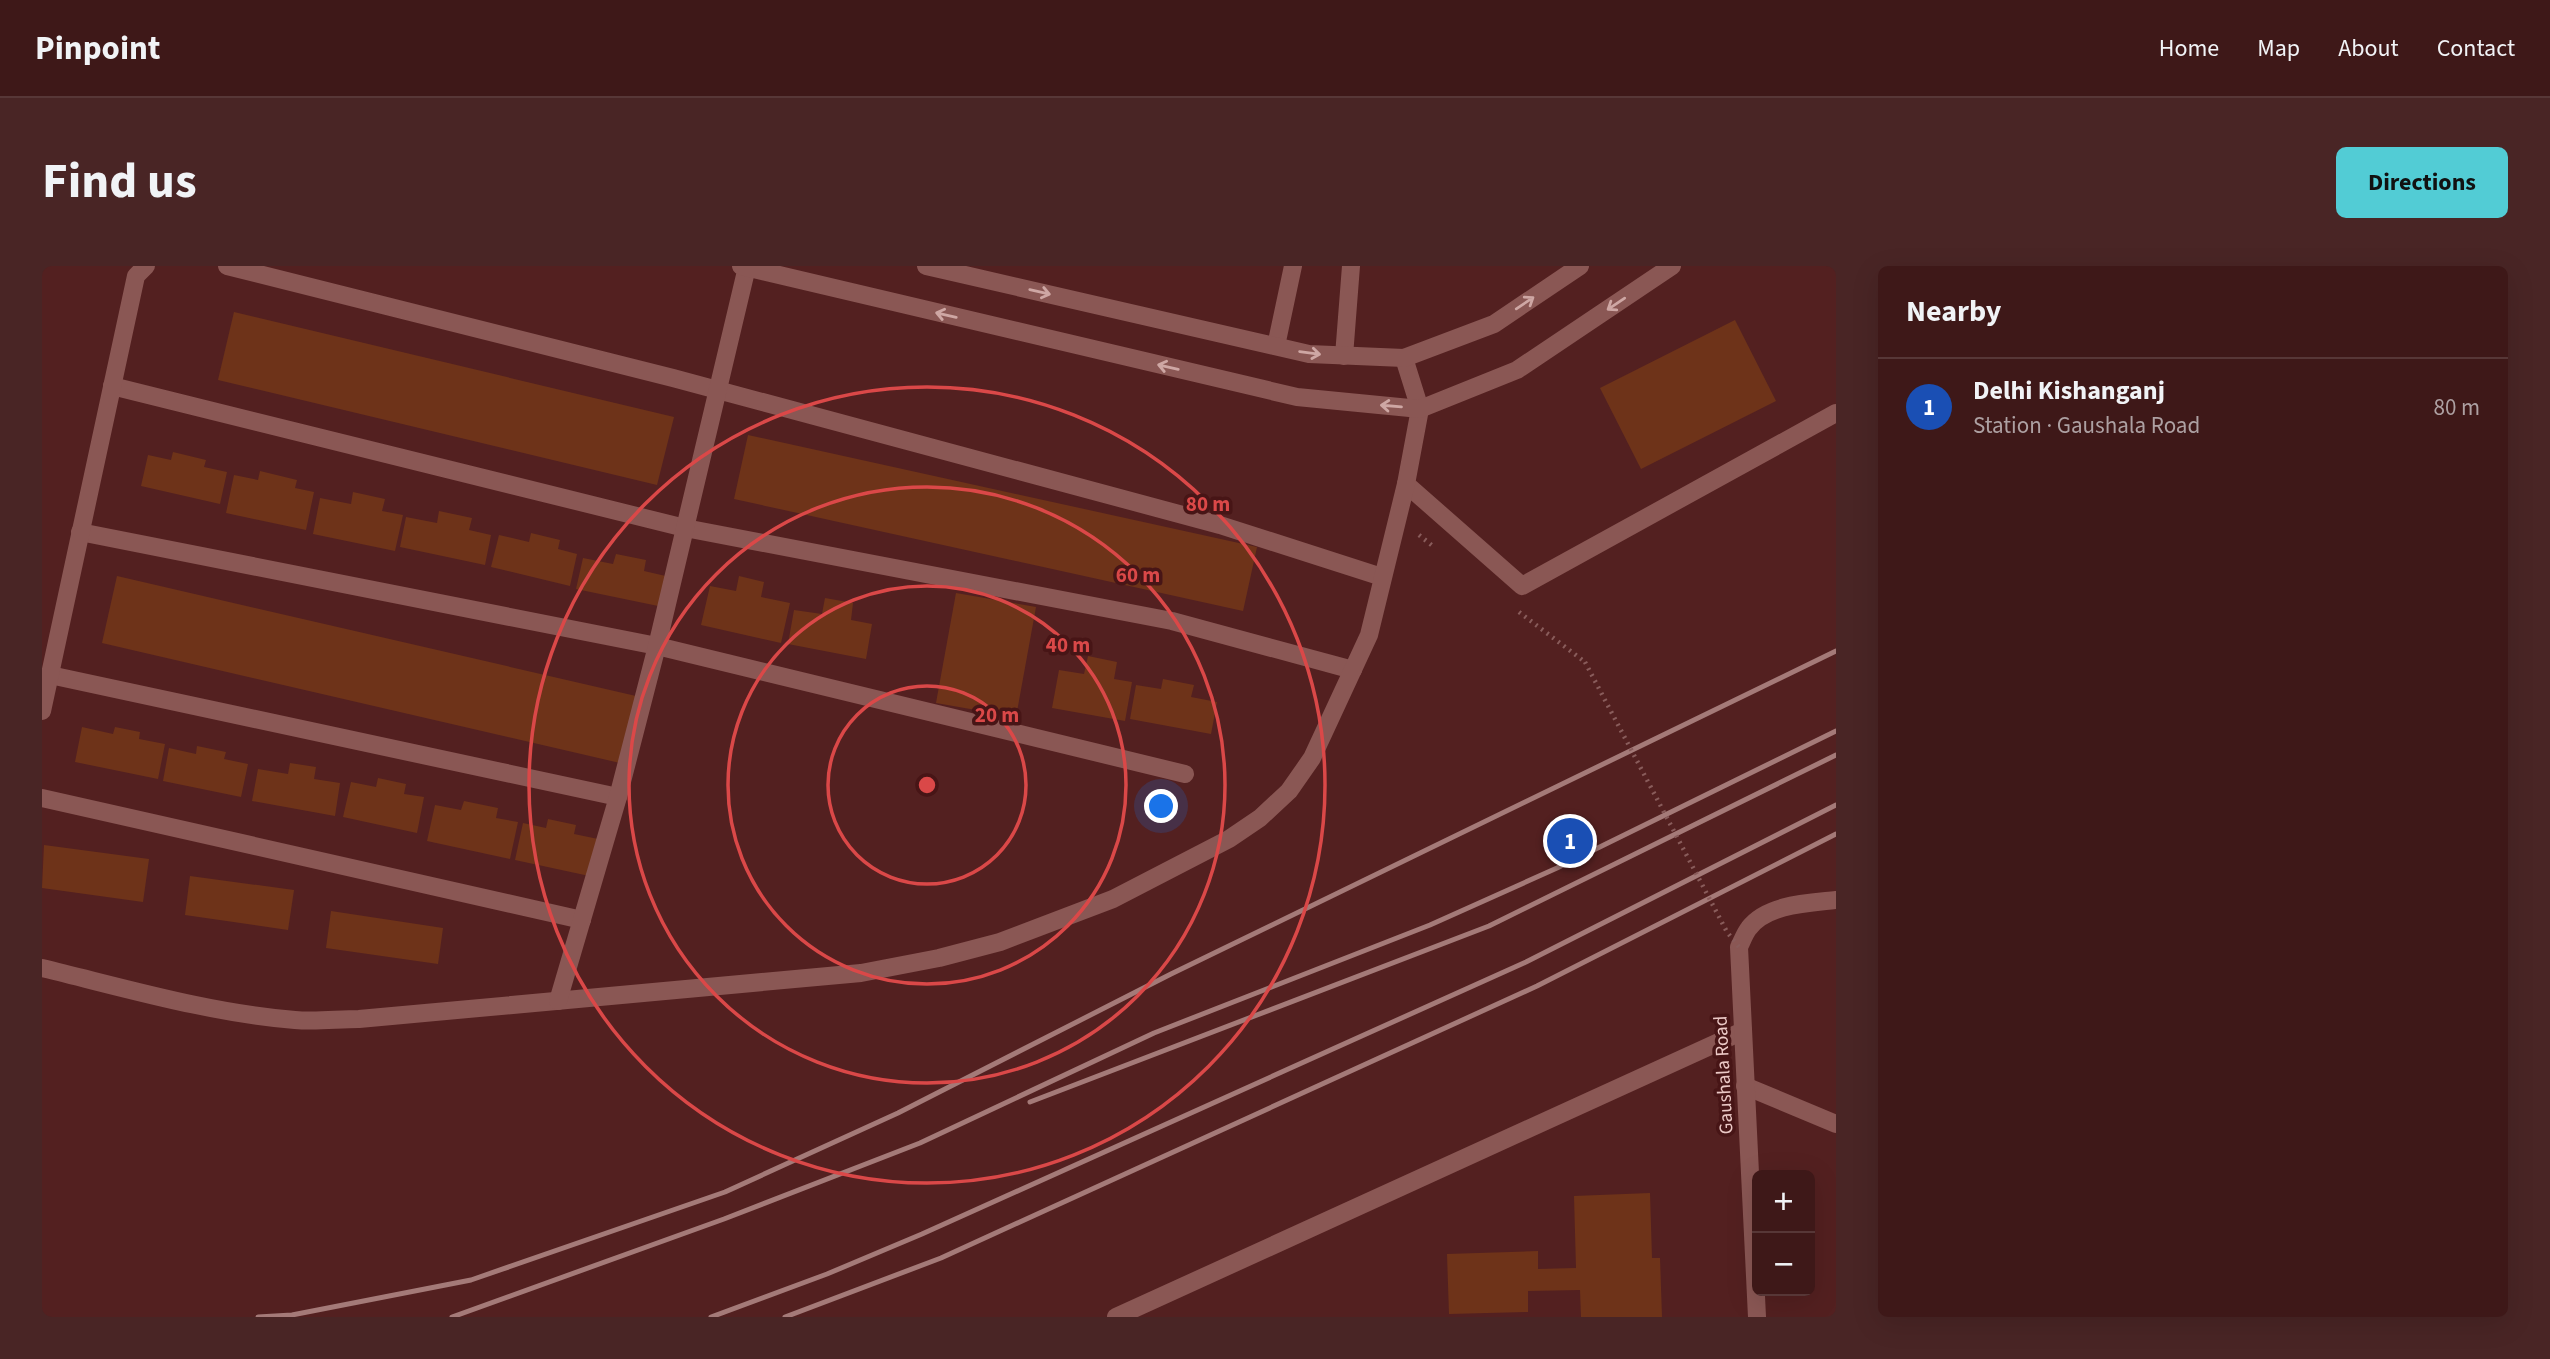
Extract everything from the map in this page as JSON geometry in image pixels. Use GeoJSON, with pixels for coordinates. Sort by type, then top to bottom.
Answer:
{"type":"FeatureCollection","features":[{"type":"Feature","properties":{"kind":"street"},"geometry":{"type":"LineString","coordinates":[[42,711],[136,276],[146,266]]}},
{"type":"Feature","properties":{"kind":"street"},"geometry":{"type":"LineString","coordinates":[[227,266],[719,390],[1220,525],[1382,577]]}},
{"type":"Feature","properties":{"kind":"street"},"geometry":{"type":"LineString","coordinates":[[926,266],[1309,354],[1404,358],[1494,324],[1580,266]]}},
{"type":"Feature","properties":{"kind":"street"},"geometry":{"type":"LineString","coordinates":[[1276,346],[1293,266]]}},
{"type":"Feature","properties":{"kind":"street"},"geometry":{"type":"LineString","coordinates":[[1344,356],[1351,266]]}},
{"type":"Feature","properties":{"kind":"street"},"geometry":{"type":"LineString","coordinates":[[558,1001],[618,797],[657,646],[719,390],[744,267],[1297,397],[1420,409],[1517,370],[1672,266]]}},
{"type":"Feature","properties":{"kind":"street"},"geometry":{"type":"LineString","coordinates":[[42,968],[189,1003],[297,1020],[359,1019],[861,973],[939,958],[1000,942],[1113,899],[1228,839],[1260,818],[1289,791],[1312,758],[1369,635],[1406,484],[1420,409],[1404,358]]}},
{"type":"Feature","properties":{"kind":"street"},"geometry":{"type":"LineString","coordinates":[[112,386],[685,528],[1172,621],[1353,670]]}},
{"type":"Feature","properties":{"kind":"street"},"geometry":{"type":"LineString","coordinates":[[1406,484],[1522,586],[1836,413]]}},
{"type":"Feature","properties":{"kind":"street"},"geometry":{"type":"LineString","coordinates":[[80,532],[657,646],[1185,774]]}},
{"type":"Feature","properties":{"kind":"street"},"geometry":{"type":"LineString","coordinates":[[50,675],[618,797]]}},
{"type":"Feature","properties":{"kind":"street"},"geometry":{"type":"LineString","coordinates":[[42,798],[582,920]]}},
{"type":"Feature","properties":{"kind":"street"},"geometry":{"type":"LineString","coordinates":[[1739,947],[1750,926],[1769,912],[1798,904],[1836,900]]}},
{"type":"Feature","properties":{"kind":"street","name":"Gaushala Road"},"geometry":{"type":"LineString","coordinates":[[1739,947],[1757,1317]]}},
{"type":"Feature","properties":{"kind":"street"},"geometry":{"type":"LineString","coordinates":[[1116,1317],[1743,1031]]}},
{"type":"Feature","properties":{"kind":"street"},"geometry":{"type":"LineString","coordinates":[[1745,1086],[1836,1124]]}},
{"type":"Feature","properties":{"kind":"path"},"geometry":{"type":"LineString","coordinates":[[1585,662],[1727,932],[1739,947]]}},
{"type":"Feature","properties":{"kind":"building"},"geometry":{"type":"Polygon","coordinates":[[[234,312],[674,417],[657,485],[218,380],[234,312]]]}},
{"type":"Feature","properties":{"kind":"building"},"geometry":{"type":"Polygon","coordinates":[[[1735,320],[1776,401],[1641,469],[1600,388],[1735,320]]]}},
{"type":"Feature","properties":{"kind":"building"},"geometry":{"type":"Polygon","coordinates":[[[748,435],[1257,547],[1243,611],[734,499],[748,435]]]}},
{"type":"Feature","properties":{"kind":"building"},"geometry":{"type":"Polygon","coordinates":[[[173,452],[206,460],[204,467],[227,472],[220,504],[141,486],[148,455],[171,460],[173,452]]]}},
{"type":"Feature","properties":{"kind":"building"},"geometry":{"type":"Polygon","coordinates":[[[260,471],[297,480],[295,488],[314,492],[306,530],[226,513],[234,475],[258,480],[260,471]]]}},
{"type":"Feature","properties":{"kind":"building"},"geometry":{"type":"Polygon","coordinates":[[[353,492],[385,499],[382,511],[403,515],[395,551],[313,534],[320,498],[351,504],[353,492]]]}},
{"type":"Feature","properties":{"kind":"building"},"geometry":{"type":"Polygon","coordinates":[[[439,511],[472,518],[469,530],[491,535],[485,565],[400,547],[406,517],[437,523],[439,511]]]}},
{"type":"Feature","properties":{"kind":"building"},"geometry":{"type":"Polygon","coordinates":[[[531,533],[560,540],[558,549],[577,554],[570,586],[491,567],[499,535],[529,542],[531,533]]]}},
{"type":"Feature","properties":{"kind":"building"},"geometry":{"type":"Polygon","coordinates":[[[616,554],[646,560],[644,571],[670,577],[663,607],[576,589],[583,558],[613,564],[616,554]]]}},
{"type":"Feature","properties":{"kind":"building"},"geometry":{"type":"Polygon","coordinates":[[[117,576],[636,696],[620,763],[102,643],[117,576]]]}},
{"type":"Feature","properties":{"kind":"building"},"geometry":{"type":"Polygon","coordinates":[[[739,576],[764,582],[761,597],[790,603],[781,643],[701,625],[710,586],[736,591],[739,576]]]}},
{"type":"Feature","properties":{"kind":"building"},"geometry":{"type":"Polygon","coordinates":[[[956,593],[1036,607],[1016,717],[936,703],[956,593]]]}},
{"type":"Feature","properties":{"kind":"building"},"geometry":{"type":"Polygon","coordinates":[[[825,598],[853,603],[851,620],[872,624],[866,659],[788,644],[794,610],[822,614],[825,598]]]}},
{"type":"Feature","properties":{"kind":"building"},"geometry":{"type":"Polygon","coordinates":[[[1088,656],[1117,662],[1114,679],[1132,682],[1125,721],[1052,708],[1059,670],[1084,674],[1088,656]]]}},
{"type":"Feature","properties":{"kind":"building"},"geometry":{"type":"Polygon","coordinates":[[[1163,679],[1194,685],[1191,697],[1217,702],[1211,734],[1130,719],[1136,685],[1161,689],[1163,679]]]}},
{"type":"Feature","properties":{"kind":"building"},"geometry":{"type":"Polygon","coordinates":[[[82,727],[113,734],[115,727],[140,732],[139,739],[165,744],[158,779],[75,762],[82,727]]]}},
{"type":"Feature","properties":{"kind":"building"},"geometry":{"type":"Polygon","coordinates":[[[197,746],[226,752],[224,759],[248,764],[241,797],[163,781],[169,748],[196,754],[197,746]]]}},
{"type":"Feature","properties":{"kind":"building"},"geometry":{"type":"Polygon","coordinates":[[[290,763],[316,767],[314,779],[340,783],[335,816],[252,801],[258,769],[288,774],[290,763]]]}},
{"type":"Feature","properties":{"kind":"building"},"geometry":{"type":"Polygon","coordinates":[[[378,778],[406,784],[404,794],[424,797],[417,833],[343,817],[351,782],[376,787],[378,778]]]}},
{"type":"Feature","properties":{"kind":"building"},"geometry":{"type":"Polygon","coordinates":[[[464,801],[498,808],[496,818],[518,822],[510,859],[427,841],[435,805],[461,810],[464,801]]]}},
{"type":"Feature","properties":{"kind":"building"},"geometry":{"type":"Polygon","coordinates":[[[548,819],[576,825],[574,834],[603,840],[594,877],[515,860],[523,823],[546,828],[548,819]]]}},
{"type":"Feature","properties":{"kind":"building"},"geometry":{"type":"Polygon","coordinates":[[[44,845],[149,859],[143,902],[42,888],[44,845]]]}},
{"type":"Feature","properties":{"kind":"building"},"geometry":{"type":"Polygon","coordinates":[[[190,876],[294,890],[288,930],[185,915],[190,876]]]}},
{"type":"Feature","properties":{"kind":"building"},"geometry":{"type":"Polygon","coordinates":[[[331,911],[443,928],[438,964],[326,948],[331,911]]]}},
{"type":"Feature","properties":{"kind":"building"},"geometry":{"type":"Polygon","coordinates":[[[1650,1193],[1652,1258],[1660,1258],[1662,1317],[1581,1317],[1580,1290],[1528,1291],[1528,1312],[1449,1314],[1447,1254],[1538,1251],[1538,1269],[1576,1268],[1574,1196],[1650,1193]]]}},
{"type":"Feature","properties":{"kind":"railway"},"geometry":{"type":"LineString","coordinates":[[258,1317],[292,1315],[471,1280],[725,1192],[898,1113],[1171,974],[1836,651]]}},
{"type":"Feature","properties":{"kind":"railway"},"geometry":{"type":"LineString","coordinates":[[452,1317],[724,1219],[920,1143],[1154,1033],[1430,925],[1557,868],[1836,731]]}},
{"type":"Feature","properties":{"kind":"railway"},"geometry":{"type":"LineString","coordinates":[[1030,1102],[1489,926],[1836,755]]}},
{"type":"Feature","properties":{"kind":"railway"},"geometry":{"type":"LineString","coordinates":[[711,1317],[827,1274],[922,1234],[1526,962],[1836,805]]}},
{"type":"Feature","properties":{"kind":"railway"},"geometry":{"type":"LineString","coordinates":[[785,1317],[941,1258],[1537,986],[1836,834]]}},
{"type":"Feature","properties":{"kind":"place","name":"Delhi Kishanganj"},"geometry":{"type":"Point","coordinates":[1570,841]}}]}
